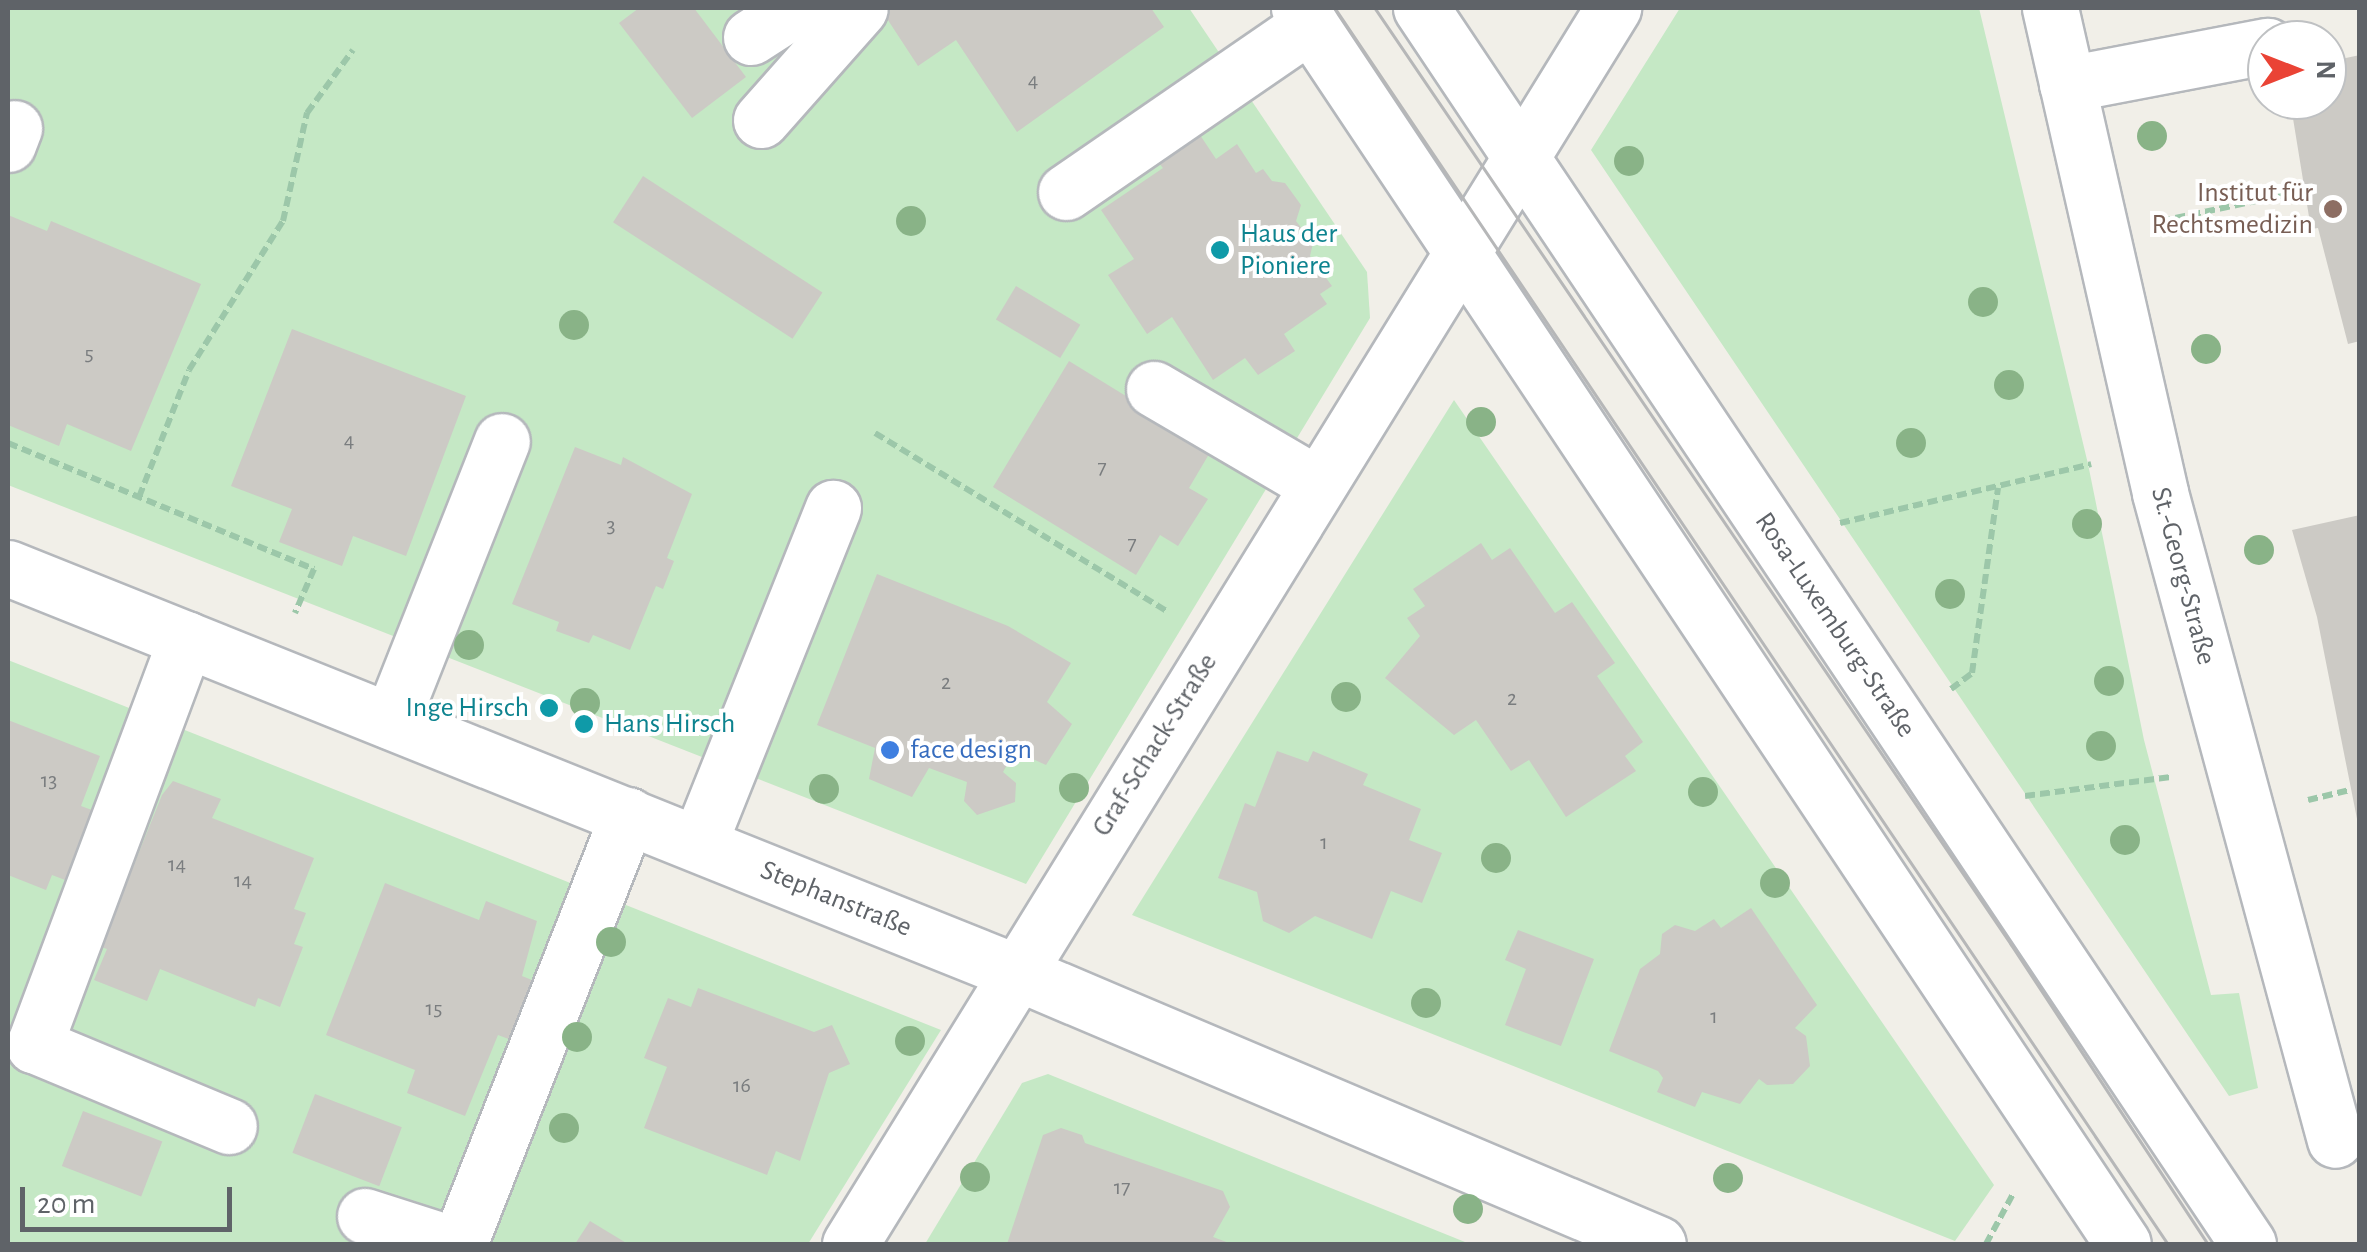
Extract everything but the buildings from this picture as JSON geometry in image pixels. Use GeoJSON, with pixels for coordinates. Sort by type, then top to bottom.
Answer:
{"type":"FeatureCollection","features":[{"type":"Feature","properties":{"kind":"street"},"geometry":{"type":"LineString","coordinates":[[751,37],[796,8]]}},
{"type":"Feature","properties":{"kind":"street"},"geometry":{"type":"LineString","coordinates":[[761,120],[860,8]]}},
{"type":"Feature","properties":{"kind":"street","name":"Rosa-Luxemburg-Straße"},"geometry":{"type":"LineString","coordinates":[[1421,8],[2248,1244]]}},
{"type":"Feature","properties":{"kind":"street","name":"Graf-Schack-Straße"},"geometry":{"type":"LineString","coordinates":[[850,1244],[1460,246],[1613,8]]}},
{"type":"Feature","properties":{"kind":"street","name":"St.-Georg-Straße"},"geometry":{"type":"LineString","coordinates":[[2050,8],[2151,452],[2335,1140]]}},
{"type":"Feature","properties":{"kind":"street"},"geometry":{"type":"LineString","coordinates":[[1066,192],[1305,16],[2124,1244]]}},
{"type":"Feature","properties":{"kind":"street"},"geometry":{"type":"LineString","coordinates":[[2067,84],[2247,50]]}},
{"type":"Feature","properties":{"kind":"street"},"geometry":{"type":"LineString","coordinates":[[1154,389],[1315,483]]}},
{"type":"Feature","properties":{"kind":"street"},"geometry":{"type":"LineString","coordinates":[[391,721],[502,441]]}},
{"type":"Feature","properties":{"kind":"street"},"geometry":{"type":"LineString","coordinates":[[699,843],[833,508]]}},
{"type":"Feature","properties":{"kind":"street","name":"Stephanstraße"},"geometry":{"type":"LineString","coordinates":[[8,568],[1016,972],[1658,1244]]}},
{"type":"Feature","properties":{"kind":"street"},"geometry":{"type":"LineString","coordinates":[[186,639],[34,1045],[229,1126]]}},
{"type":"Feature","properties":{"kind":"street"},"geometry":{"type":"LineString","coordinates":[[365,1216],[456,1244],[628,814]]}},
{"type":"Feature","properties":{"kind":"path"},"geometry":{"type":"LineString","coordinates":[[139,497],[189,370],[283,221],[307,113],[353,50]]}},
{"type":"Feature","properties":{"kind":"path"},"geometry":{"type":"LineString","coordinates":[[2101,233],[2303,190]]}},
{"type":"Feature","properties":{"kind":"path"},"geometry":{"type":"LineString","coordinates":[[875,433],[1218,642]]}},
{"type":"Feature","properties":{"kind":"path"},"geometry":{"type":"LineString","coordinates":[[8,443],[314,569],[295,613]]}},
{"type":"Feature","properties":{"kind":"path"},"geometry":{"type":"LineString","coordinates":[[1827,529],[2151,452]]}},
{"type":"Feature","properties":{"kind":"path"},"geometry":{"type":"LineString","coordinates":[[1940,698],[1972,673],[1998,488]]}},
{"type":"Feature","properties":{"kind":"path"},"geometry":{"type":"LineString","coordinates":[[2009,798],[2234,768]]}},
{"type":"Feature","properties":{"kind":"path"},"geometry":{"type":"LineString","coordinates":[[1986,1244],[2015,1190]]}},
{"type":"Feature","properties":{"kind":"green space"},"geometry":{"type":"Polygon","coordinates":[[[8,8],[1189,8],[1367,272],[1370,318],[1026,884],[8,485],[8,8]]]}},
{"type":"Feature","properties":{"kind":"green space"},"geometry":{"type":"Polygon","coordinates":[[[1680,8],[1979,8],[2088,464],[2144,740],[2211,995],[2239,993],[2258,1088],[2229,1096],[1591,150],[1680,8]]]}},
{"type":"Feature","properties":{"kind":"green space"},"geometry":{"type":"Polygon","coordinates":[[[1454,400],[1994,1185],[1955,1241],[1132,915],[1454,400]]]}},
{"type":"Feature","properties":{"kind":"green space"},"geometry":{"type":"Polygon","coordinates":[[[8,660],[941,1030],[808,1244],[8,1244],[8,660]]]}},
{"type":"Feature","properties":{"kind":"green space"},"geometry":{"type":"Polygon","coordinates":[[[1048,1074],[1470,1244],[925,1244],[1022,1083],[1048,1074]]]}},
{"type":"Feature","properties":{"kind":"tram line"},"geometry":{"type":"LineString","coordinates":[[1335,8],[2168,1244]]}},
{"type":"Feature","properties":{"kind":"tram line"},"geometry":{"type":"LineString","coordinates":[[1375,8],[2011,944],[2208,1244]]}},
{"type":"Feature","properties":{"kind":"place","name":"Institut für Rechtsmedizin"},"geometry":{"type":"Point","coordinates":[2333,209]}},
{"type":"Feature","properties":{"kind":"place","name":"Haus der Pioniere"},"geometry":{"type":"Point","coordinates":[1220,250]}},
{"type":"Feature","properties":{"kind":"place","name":"Inge Hirsch"},"geometry":{"type":"Point","coordinates":[549,708]}},
{"type":"Feature","properties":{"kind":"place","name":"Hans Hirsch"},"geometry":{"type":"Point","coordinates":[584,724]}},
{"type":"Feature","properties":{"kind":"place","name":"face design"},"geometry":{"type":"Point","coordinates":[890,750]}}]}
